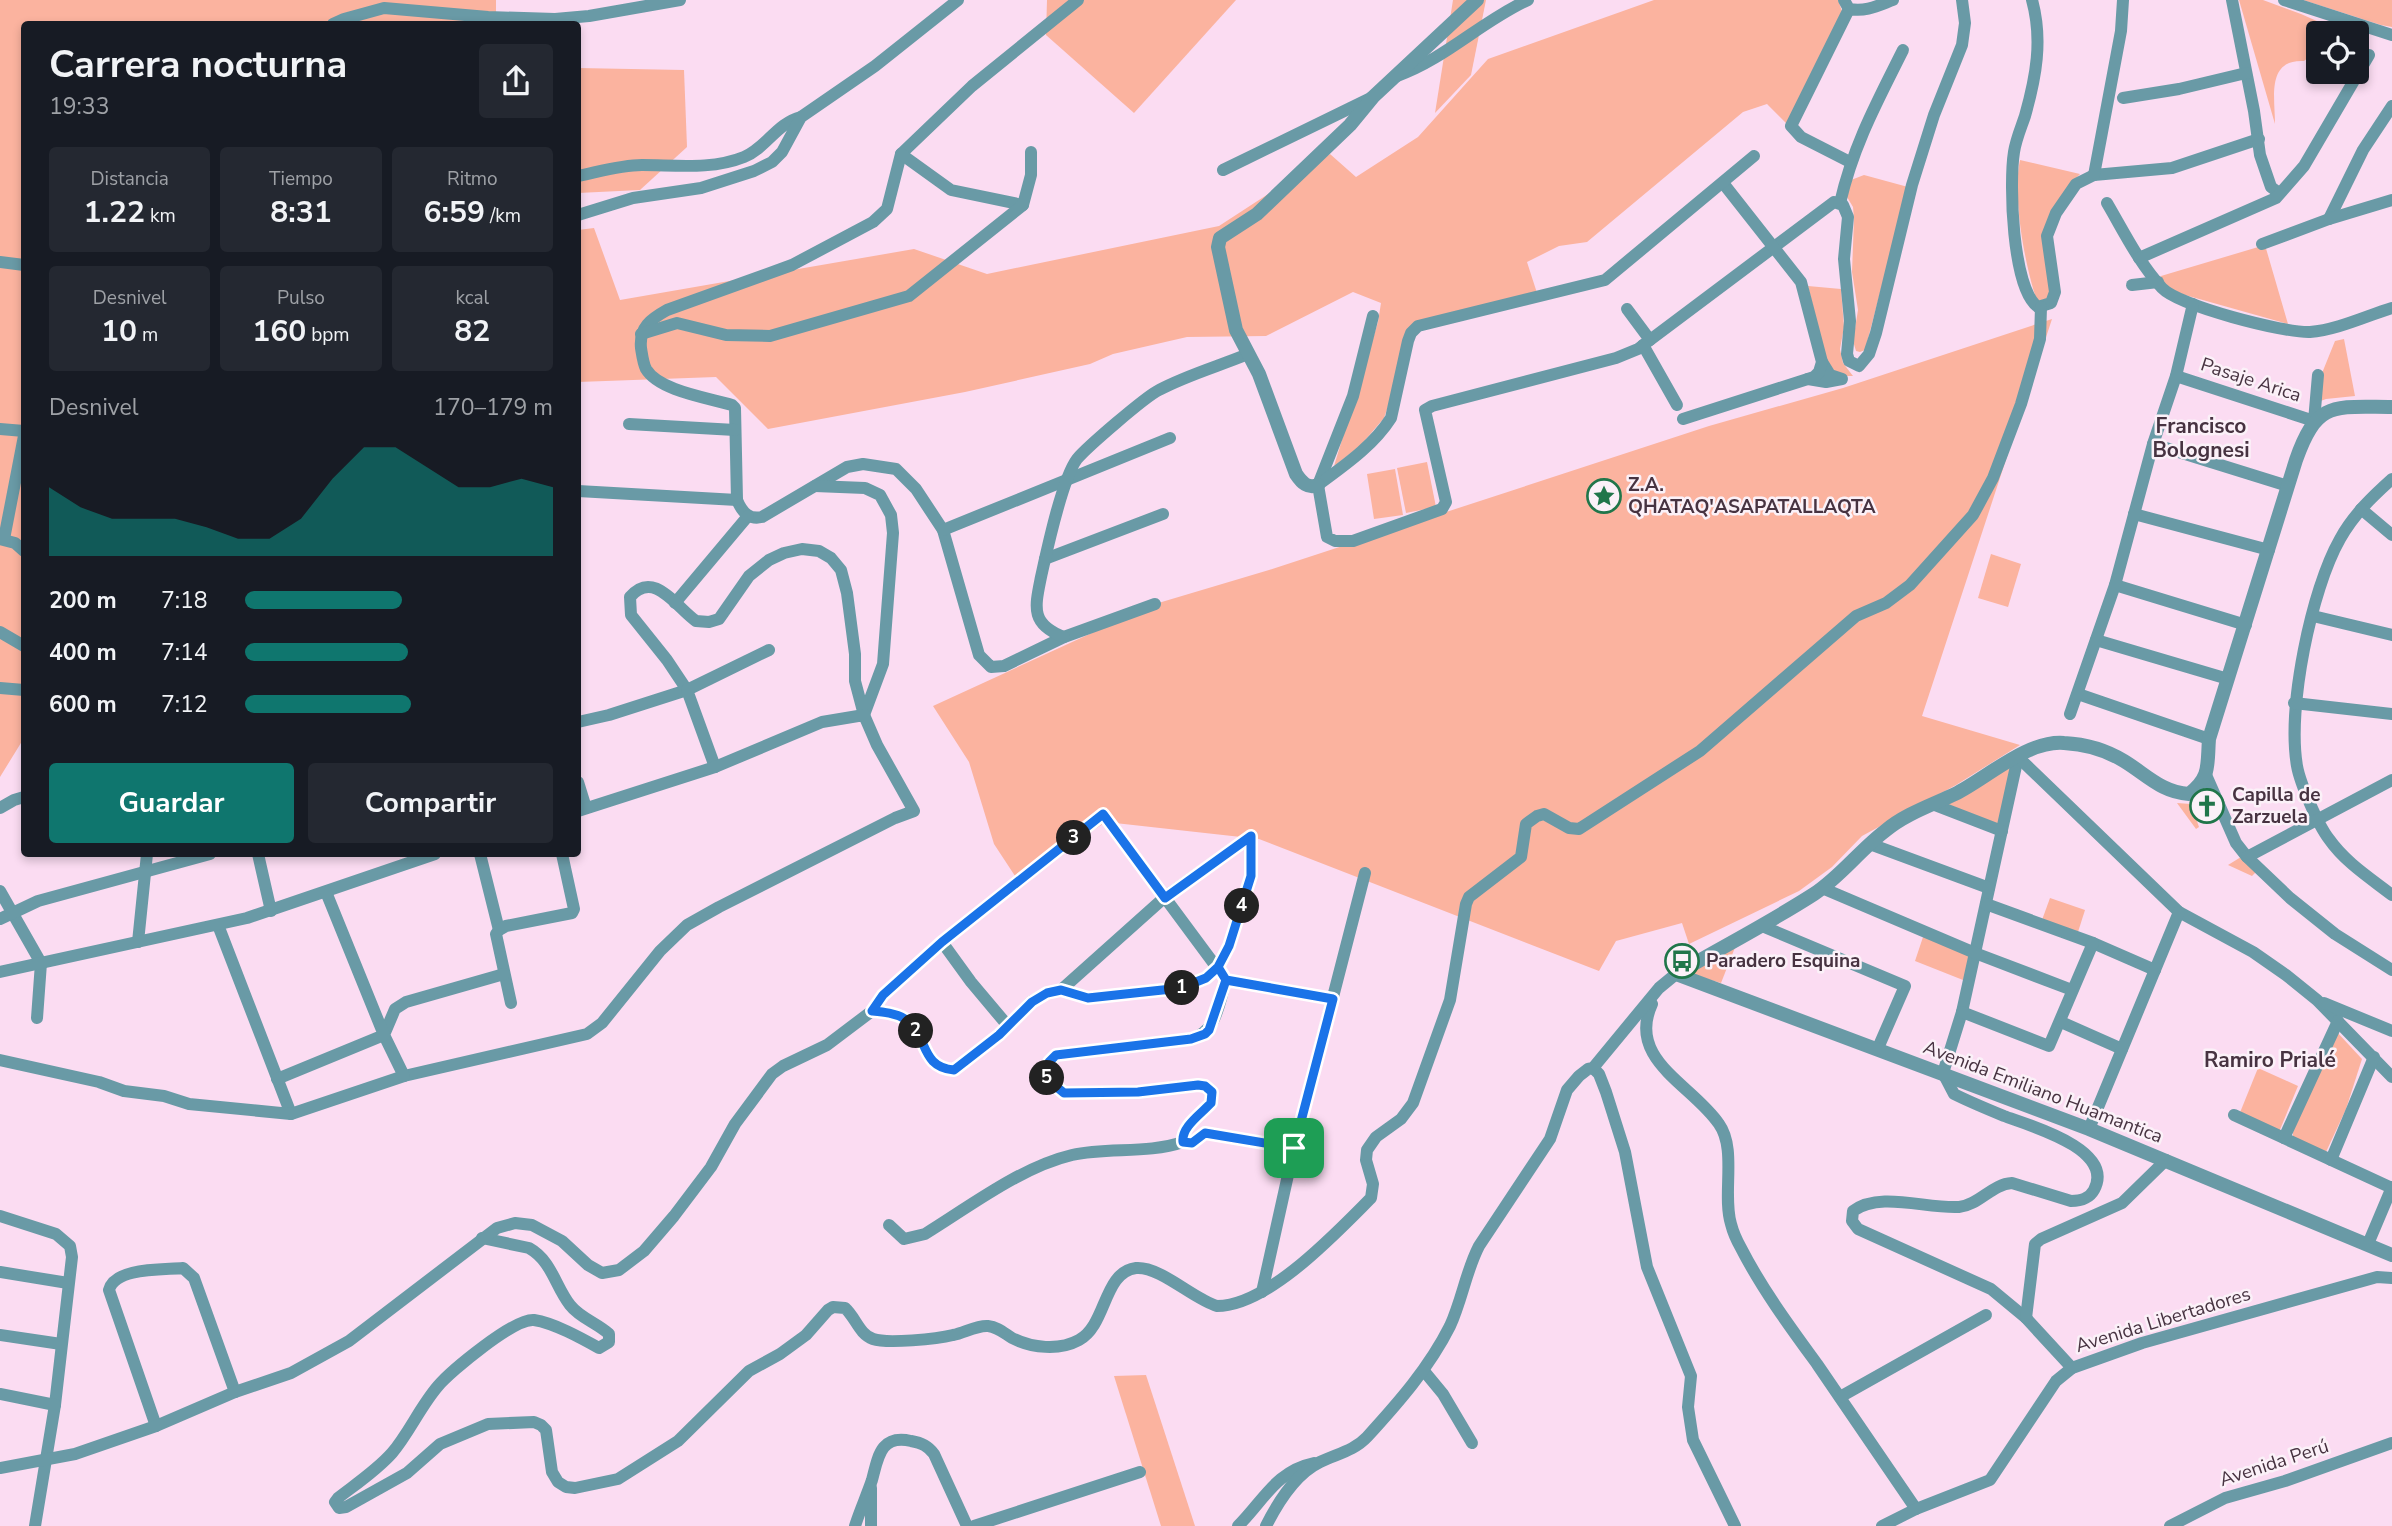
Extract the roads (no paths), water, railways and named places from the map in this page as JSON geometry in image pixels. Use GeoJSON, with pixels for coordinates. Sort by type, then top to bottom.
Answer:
{"type":"FeatureCollection","features":[{"type":"Feature","properties":{"kind":"street"},"geometry":{"type":"LineString","coordinates":[[339,21],[384,8],[488,17],[555,19],[589,16],[680,0]]}},
{"type":"Feature","properties":{"kind":"street"},"geometry":{"type":"LineString","coordinates":[[581,175],[639,165],[674,167],[717,164],[743,157],[756,150],[786,122],[801,117],[875,66],[958,0]]}},
{"type":"Feature","properties":{"kind":"street"},"geometry":{"type":"LineString","coordinates":[[1078,0],[972,86],[901,154],[887,209],[873,222],[792,265],[667,310],[650,319],[641,334],[642,356],[646,369],[666,386],[732,405],[736,412],[737,500],[741,511],[748,516],[755,519],[762,517],[847,467],[863,464],[896,469],[916,489],[943,530],[979,655],[991,667],[1004,666],[1064,638],[1155,604]]}},
{"type":"Feature","properties":{"kind":"street"},"geometry":{"type":"LineString","coordinates":[[1477,0],[1373,97],[1350,125],[1257,214],[1220,239],[1218,247],[1236,330],[1259,374],[1296,474],[1305,485],[1318,485],[1358,456],[1384,429],[1391,418],[1408,341],[1418,326],[1605,280],[1754,156]]}},
{"type":"Feature","properties":{"kind":"street"},"geometry":{"type":"LineString","coordinates":[[1394,78],[1418,69],[1503,12],[1528,0]]}},
{"type":"Feature","properties":{"kind":"street"},"geometry":{"type":"LineString","coordinates":[[1850,162],[1801,137],[1791,126],[1847,5],[1866,10],[1893,0]]}},
{"type":"Feature","properties":{"kind":"street"},"geometry":{"type":"LineString","coordinates":[[1373,316],[1353,396],[1318,485],[1327,537],[1335,541],[1353,541],[1442,509],[1446,502],[1425,411],[1432,406],[1616,358],[1647,343],[1834,202],[1840,203],[1848,217],[1844,259],[1850,321],[1847,354],[1849,361],[1859,366],[1869,354],[1876,333],[1912,185],[1938,103],[1962,45],[1965,23],[1962,0]]}},
{"type":"Feature","properties":{"kind":"street"},"geometry":{"type":"LineString","coordinates":[[2032,0],[2039,34],[2038,57],[2014,154],[2013,223],[2020,268],[2034,304],[2041,307],[2051,303],[2054,292],[2047,243],[2049,229],[2076,184],[2094,175],[2172,168],[2259,139]]}},
{"type":"Feature","properties":{"kind":"street"},"geometry":{"type":"LineString","coordinates":[[2094,175],[2121,31],[2123,0]]}},
{"type":"Feature","properties":{"kind":"street"},"geometry":{"type":"LineString","coordinates":[[2232,0],[2260,155],[2271,187],[2279,193]]}},
{"type":"Feature","properties":{"kind":"street"},"geometry":{"type":"LineString","coordinates":[[2284,0],[2392,35]]}},
{"type":"Feature","properties":{"kind":"street"},"geometry":{"type":"LineString","coordinates":[[1840,203],[1850,162],[1860,136],[1903,50]]}},
{"type":"Feature","properties":{"kind":"street"},"geometry":{"type":"LineString","coordinates":[[2123,98],[2179,89],[2246,73]]}},
{"type":"Feature","properties":{"kind":"street"},"geometry":{"type":"LineString","coordinates":[[2139,258],[2276,198],[2304,166],[2352,84]]}},
{"type":"Feature","properties":{"kind":"street"},"geometry":{"type":"LineString","coordinates":[[1223,170],[1373,97]]}},
{"type":"Feature","properties":{"kind":"street"},"geometry":{"type":"LineString","coordinates":[[2329,219],[2363,150],[2392,106]]}},
{"type":"Feature","properties":{"kind":"street"},"geometry":{"type":"LineString","coordinates":[[581,214],[633,198],[701,188],[754,171],[772,162],[782,152],[801,117]]}},
{"type":"Feature","properties":{"kind":"street"},"geometry":{"type":"LineString","coordinates":[[641,334],[677,323],[726,335],[770,336],[909,296],[1023,205],[1031,175],[1031,152]]}},
{"type":"Feature","properties":{"kind":"street"},"geometry":{"type":"LineString","coordinates":[[901,154],[951,190],[1023,205]]}},
{"type":"Feature","properties":{"kind":"street"},"geometry":{"type":"LineString","coordinates":[[1723,183],[1801,282],[1822,362],[1830,375],[1842,379],[1826,382],[1808,379]]}},
{"type":"Feature","properties":{"kind":"street"},"geometry":{"type":"LineString","coordinates":[[2262,244],[2329,219],[2392,200]]}},
{"type":"Feature","properties":{"kind":"street"},"geometry":{"type":"LineString","coordinates":[[2107,203],[2139,258],[2158,282],[2172,296],[2193,304],[2246,320],[2310,332],[2392,308]]}},
{"type":"Feature","properties":{"kind":"street"},"geometry":{"type":"LineString","coordinates":[[0,262],[21,265]]}},
{"type":"Feature","properties":{"kind":"street"},"geometry":{"type":"LineString","coordinates":[[2132,285],[2158,282]]}},
{"type":"Feature","properties":{"kind":"street"},"geometry":{"type":"LineString","coordinates":[[2070,714],[2115,585],[2153,444],[2176,376],[2193,304]]}},
{"type":"Feature","properties":{"kind":"street"},"geometry":{"type":"LineString","coordinates":[[482,1238],[529,1248],[535,1252],[550,1268],[568,1304],[609,1334],[609,1342],[599,1348],[571,1333],[534,1320],[526,1321],[500,1335],[438,1386],[391,1454],[338,1498],[335,1502],[339,1508],[346,1507],[407,1473],[440,1444],[488,1424],[534,1422],[541,1425],[547,1430],[552,1472],[558,1482],[566,1487],[575,1488],[618,1479],[678,1441],[749,1371],[780,1354],[806,1335],[833,1307],[845,1308],[860,1330],[870,1338],[883,1342],[952,1336],[987,1326],[1032,1345],[1054,1347],[1081,1339],[1090,1331],[1098,1320],[1115,1282],[1127,1270],[1147,1269],[1217,1306],[1229,1306],[1262,1292],[1310,1256],[1371,1198],[1373,1184],[1366,1160],[1367,1150],[1376,1137],[1401,1119],[1413,1103],[1450,1000],[1466,904],[1474,892],[1521,857],[1526,824],[1544,814],[1569,828],[1579,829],[1700,751],[1856,616],[1886,603],[1910,585],[1973,515],[1993,478],[2021,404],[2040,340],[2041,307]]}},
{"type":"Feature","properties":{"kind":"street"},"geometry":{"type":"LineString","coordinates":[[1627,309],[1647,343],[1676,405]]}},
{"type":"Feature","properties":{"kind":"street"},"geometry":{"type":"LineString","coordinates":[[1064,638],[1043,625],[1037,615],[1036,603],[1066,482],[1077,460],[1157,391],[1248,354]]}},
{"type":"Feature","properties":{"kind":"street"},"geometry":{"type":"LineString","coordinates":[[1683,419],[1808,379],[1817,375],[1822,362]]}},
{"type":"Feature","properties":{"kind":"street"},"geometry":{"type":"LineString","coordinates":[[1238,1526],[1283,1476],[1297,1467],[1348,1451],[1364,1441],[1424,1371],[1451,1324],[1471,1261],[1479,1245],[1550,1139],[1567,1090],[1579,1076],[1593,1068],[1660,988],[1676,974],[1762,926],[1822,888],[1886,829],[2018,757],[2051,744],[2061,742],[2085,745],[2122,760],[2162,788],[2174,793],[2189,794],[2200,785],[2206,775],[2209,739],[2288,486],[2302,442],[2314,421],[2318,375]]}},
{"type":"Feature","properties":{"kind":"street","name":"Pasaje Arica"},"geometry":{"type":"LineString","coordinates":[[2176,376],[2314,421]]}},
{"type":"Feature","properties":{"kind":"street"},"geometry":{"type":"LineString","coordinates":[[2314,421],[2333,410],[2346,407],[2392,407]]}},
{"type":"Feature","properties":{"kind":"street"},"geometry":{"type":"LineString","coordinates":[[629,424],[736,430]]}},
{"type":"Feature","properties":{"kind":"street"},"geometry":{"type":"LineString","coordinates":[[0,429],[21,432]]}},
{"type":"Feature","properties":{"kind":"street"},"geometry":{"type":"LineString","coordinates":[[943,530],[1170,438]]}},
{"type":"Feature","properties":{"kind":"street"},"geometry":{"type":"LineString","coordinates":[[2153,444],[2288,486]]}},
{"type":"Feature","properties":{"kind":"street"},"geometry":{"type":"LineString","coordinates":[[21,447],[2,539],[15,543],[21,548]]}},
{"type":"Feature","properties":{"kind":"street"},"geometry":{"type":"LineString","coordinates":[[2392,478],[2361,509],[2341,536],[2327,565],[2294,703],[2297,767],[2317,818],[2328,838],[2343,856],[2392,895]]}},
{"type":"Feature","properties":{"kind":"street"},"geometry":{"type":"LineString","coordinates":[[814,486],[873,490],[880,495],[891,515],[893,557],[883,664],[864,715]]}},
{"type":"Feature","properties":{"kind":"street"},"geometry":{"type":"LineString","coordinates":[[581,491],[737,500]]}},
{"type":"Feature","properties":{"kind":"street"},"geometry":{"type":"LineString","coordinates":[[2361,509],[2392,535]]}},
{"type":"Feature","properties":{"kind":"street"},"geometry":{"type":"LineString","coordinates":[[1045,559],[1163,514]]}},
{"type":"Feature","properties":{"kind":"street"},"geometry":{"type":"LineString","coordinates":[[2134,514],[2269,550]]}},
{"type":"Feature","properties":{"kind":"street"},"geometry":{"type":"LineString","coordinates":[[675,603],[748,516]]}},
{"type":"Feature","properties":{"kind":"street"},"geometry":{"type":"LineString","coordinates":[[0,1060],[99,1082],[124,1091],[164,1096],[189,1104],[290,1114],[404,1076],[587,1034],[602,1023],[660,951],[687,925],[785,873],[914,811],[877,745],[864,715],[855,681],[855,654],[841,570],[831,558],[819,551],[803,549],[784,553],[769,561],[749,576],[719,619],[696,621],[661,589],[645,586],[637,589],[630,597],[631,615],[687,690],[715,767]]}},
{"type":"Feature","properties":{"kind":"street"},"geometry":{"type":"LineString","coordinates":[[2115,585],[2246,625]]}},
{"type":"Feature","properties":{"kind":"street"},"geometry":{"type":"LineString","coordinates":[[2313,616],[2392,635]]}},
{"type":"Feature","properties":{"kind":"street"},"geometry":{"type":"LineString","coordinates":[[2,634],[21,644]]}},
{"type":"Feature","properties":{"kind":"street"},"geometry":{"type":"LineString","coordinates":[[2096,640],[2228,679]]}},
{"type":"Feature","properties":{"kind":"street"},"geometry":{"type":"LineString","coordinates":[[581,721],[687,690],[769,650]]}},
{"type":"Feature","properties":{"kind":"street"},"geometry":{"type":"LineString","coordinates":[[0,688],[21,690]]}},
{"type":"Feature","properties":{"kind":"street"},"geometry":{"type":"LineString","coordinates":[[2078,694],[2209,739]]}},
{"type":"Feature","properties":{"kind":"street"},"geometry":{"type":"LineString","coordinates":[[2294,703],[2392,714]]}},
{"type":"Feature","properties":{"kind":"street"},"geometry":{"type":"LineString","coordinates":[[582,809],[715,767],[822,722],[864,715]]}},
{"type":"Feature","properties":{"kind":"street"},"geometry":{"type":"LineString","coordinates":[[2018,757],[1962,1012],[1943,1073],[1954,1094],[2061,1137],[2078,1148],[2092,1164],[2096,1174],[2093,1191],[2081,1201],[2071,1201],[2022,1184],[2003,1184],[1964,1206],[1944,1207],[1877,1201],[1860,1205],[1853,1211],[1852,1221],[1858,1229],[1991,1289],[2026,1318],[2072,1368]]}},
{"type":"Feature","properties":{"kind":"street"},"geometry":{"type":"LineString","coordinates":[[2018,757],[2179,912],[2253,952],[2286,975],[2338,1021],[2392,1077]]}},
{"type":"Feature","properties":{"kind":"street"},"geometry":{"type":"LineString","coordinates":[[2206,775],[2236,843],[2246,857],[2290,898],[2335,934],[2392,970]]}},
{"type":"Feature","properties":{"kind":"street"},"geometry":{"type":"LineString","coordinates":[[2246,857],[2392,780]]}},
{"type":"Feature","properties":{"kind":"street"},"geometry":{"type":"LineString","coordinates":[[0,808],[21,798]]}},
{"type":"Feature","properties":{"kind":"street"},"geometry":{"type":"LineString","coordinates":[[1932,804],[2002,831]]}},
{"type":"Feature","properties":{"kind":"street"},"geometry":{"type":"LineString","coordinates":[[0,1468],[75,1454],[156,1426],[320,1359],[349,1341],[497,1228],[515,1223],[532,1225],[562,1241],[588,1265],[602,1273],[619,1270],[644,1251],[674,1216],[711,1167],[735,1124],[772,1074],[827,1045],[872,1011],[883,995],[942,942],[1103,814],[1226,980],[1333,999]]}},
{"type":"Feature","properties":{"kind":"street"},"geometry":{"type":"LineString","coordinates":[[872,1011],[895,1014],[906,1020],[915,1029],[935,1065],[954,1070],[978,1054],[1032,1002],[1047,993],[1061,990],[1088,998],[1181,988],[1206,978],[1218,967],[1229,946],[1251,876],[1251,836],[1165,898],[1061,990]]}},
{"type":"Feature","properties":{"kind":"street"},"geometry":{"type":"LineString","coordinates":[[1870,844],[1989,888]]}},
{"type":"Feature","properties":{"kind":"street"},"geometry":{"type":"LineString","coordinates":[[138,942],[147,857]]}},
{"type":"Feature","properties":{"kind":"street"},"geometry":{"type":"LineString","coordinates":[[0,919],[38,901],[199,857]]}},
{"type":"Feature","properties":{"kind":"street"},"geometry":{"type":"LineString","coordinates":[[259,857],[271,911]]}},
{"type":"Feature","properties":{"kind":"street"},"geometry":{"type":"LineString","coordinates":[[0,972],[271,911],[426,857]]}},
{"type":"Feature","properties":{"kind":"street"},"geometry":{"type":"LineString","coordinates":[[481,857],[499,930]]}},
{"type":"Feature","properties":{"kind":"street"},"geometry":{"type":"LineString","coordinates":[[512,1003],[496,934],[506,926],[572,913],[574,909],[563,857]]}},
{"type":"Feature","properties":{"kind":"street"},"geometry":{"type":"LineString","coordinates":[[1262,1292],[1294,1148],[1365,873]]}},
{"type":"Feature","properties":{"kind":"street"},"geometry":{"type":"LineString","coordinates":[[1822,888],[1975,953],[2073,990]]}},
{"type":"Feature","properties":{"kind":"street"},"geometry":{"type":"LineString","coordinates":[[0,891],[41,963],[37,1018]]}},
{"type":"Feature","properties":{"kind":"street"},"geometry":{"type":"LineString","coordinates":[[326,892],[384,1035],[404,1076]]}},
{"type":"Feature","properties":{"kind":"street"},"geometry":{"type":"LineString","coordinates":[[1986,904],[2093,943],[2155,970]]}},
{"type":"Feature","properties":{"kind":"street"},"geometry":{"type":"LineString","coordinates":[[2089,1129],[2179,912]]}},
{"type":"Feature","properties":{"kind":"street"},"geometry":{"type":"LineString","coordinates":[[218,925],[290,1114]]}},
{"type":"Feature","properties":{"kind":"street"},"geometry":{"type":"LineString","coordinates":[[1762,926],[1905,986],[1878,1048]]}},
{"type":"Feature","properties":{"kind":"street"},"geometry":{"type":"LineString","coordinates":[[942,942],[1008,1026]]}},
{"type":"Feature","properties":{"kind":"street"},"geometry":{"type":"LineString","coordinates":[[1962,1012],[2049,1046],[2093,943]]}},
{"type":"Feature","properties":{"kind":"street"},"geometry":{"type":"LineString","coordinates":[[277,1079],[384,1035],[395,1009],[406,1002],[504,974]]}},
{"type":"Feature","properties":{"kind":"street","name":"Avenida Emiliano Huamantica"},"geometry":{"type":"LineString","coordinates":[[1676,974],[2089,1129],[2392,1255]]}},
{"type":"Feature","properties":{"kind":"street"},"geometry":{"type":"LineString","coordinates":[[1183,1142],[1185,1130],[1211,1103],[1212,1092],[1205,1086],[1138,1092],[1064,1093],[1051,1085],[1046,1073],[1049,1062],[1056,1055],[1191,1039],[1205,1034],[1212,1024],[1226,980]]}},
{"type":"Feature","properties":{"kind":"street"},"geometry":{"type":"LineString","coordinates":[[1660,988],[1646,1018],[1647,1042],[1657,1062],[1721,1125],[1726,1145],[1730,1223],[1740,1247],[1781,1313],[1916,1509]]}},
{"type":"Feature","properties":{"kind":"street"},"geometry":{"type":"LineString","coordinates":[[2316,1000],[2392,1031]]}},
{"type":"Feature","properties":{"kind":"street"},"geometry":{"type":"LineString","coordinates":[[2284,1138],[2338,1021]]}},
{"type":"Feature","properties":{"kind":"street"},"geometry":{"type":"LineString","coordinates":[[2061,1022],[2122,1049]]}},
{"type":"Feature","properties":{"kind":"street"},"geometry":{"type":"LineString","coordinates":[[2331,1160],[2374,1057]]}},
{"type":"Feature","properties":{"kind":"street"},"geometry":{"type":"LineString","coordinates":[[1593,1068],[1599,1074],[1606,1092],[1625,1152],[1647,1267],[1691,1376],[1688,1408],[1693,1440],[1735,1526]]}},
{"type":"Feature","properties":{"kind":"street"},"geometry":{"type":"LineString","coordinates":[[2234,1115],[2392,1187],[2368,1244]]}},
{"type":"Feature","properties":{"kind":"street"},"geometry":{"type":"LineString","coordinates":[[889,1225],[904,1239],[925,1234],[1044,1165],[1096,1151],[1164,1149],[1183,1142],[1192,1143],[1205,1133],[1294,1148]]}},
{"type":"Feature","properties":{"kind":"street"},"geometry":{"type":"LineString","coordinates":[[2026,1318],[2035,1244],[2122,1203],[2166,1160]]}},
{"type":"Feature","properties":{"kind":"street"},"geometry":{"type":"LineString","coordinates":[[0,1216],[56,1234],[70,1246],[72,1257],[55,1405],[35,1526]]}},
{"type":"Feature","properties":{"kind":"street"},"geometry":{"type":"LineString","coordinates":[[156,1426],[109,1290],[111,1283],[121,1275],[187,1269],[194,1278],[235,1392]]}},
{"type":"Feature","properties":{"kind":"street"},"geometry":{"type":"LineString","coordinates":[[0,1272],[68,1283]]}},
{"type":"Feature","properties":{"kind":"street","name":"Avenida Libertadores"},"geometry":{"type":"LineString","coordinates":[[1882,1526],[1916,1509],[1990,1480],[2056,1381],[2072,1368],[2204,1325],[2377,1277],[2392,1278]]}},
{"type":"Feature","properties":{"kind":"street"},"geometry":{"type":"LineString","coordinates":[[1840,1397],[1986,1315]]}},
{"type":"Feature","properties":{"kind":"street"},"geometry":{"type":"LineString","coordinates":[[0,1335],[61,1344]]}},
{"type":"Feature","properties":{"kind":"street"},"geometry":{"type":"LineString","coordinates":[[1424,1371],[1443,1394],[1472,1443]]}},
{"type":"Feature","properties":{"kind":"street"},"geometry":{"type":"LineString","coordinates":[[0,1394],[55,1405]]}},
{"type":"Feature","properties":{"kind":"street"},"geometry":{"type":"LineString","coordinates":[[855,1526],[872,1480],[876,1459],[883,1447],[895,1441],[908,1440],[922,1443],[934,1454],[967,1526]]}},
{"type":"Feature","properties":{"kind":"street","name":"Avenida Perú"},"geometry":{"type":"LineString","coordinates":[[2170,1526],[2225,1498],[2285,1481],[2392,1443]]}},
{"type":"Feature","properties":{"kind":"street"},"geometry":{"type":"LineString","coordinates":[[1266,1526],[1296,1478],[1318,1462]]}},
{"type":"Feature","properties":{"kind":"street"},"geometry":{"type":"LineString","coordinates":[[974,1526],[1140,1472]]}},
{"type":"Feature","properties":{"kind":"street"},"geometry":{"type":"LineString","coordinates":[[872,1480],[872,1526]]}},
{"type":"Feature","properties":{"kind":"place","name":"Z.A. QHATAQ'ASAPATALLAQTA"},"geometry":{"type":"Point","coordinates":[1604,496]}},
{"type":"Feature","properties":{"kind":"place","name":"Capilla de Zarzuela"},"geometry":{"type":"Point","coordinates":[2207,806]}},
{"type":"Feature","properties":{"kind":"place","name":"Paradero Esquina"},"geometry":{"type":"Point","coordinates":[1682,961]}},
{"type":"Feature","properties":{"kind":"district","name":"Francisco Bolognesi"},"geometry":{"type":"Point","coordinates":[2201,438]}},
{"type":"Feature","properties":{"kind":"district","name":"Ramiro Prialé"},"geometry":{"type":"Point","coordinates":[2270,1060]}}]}
